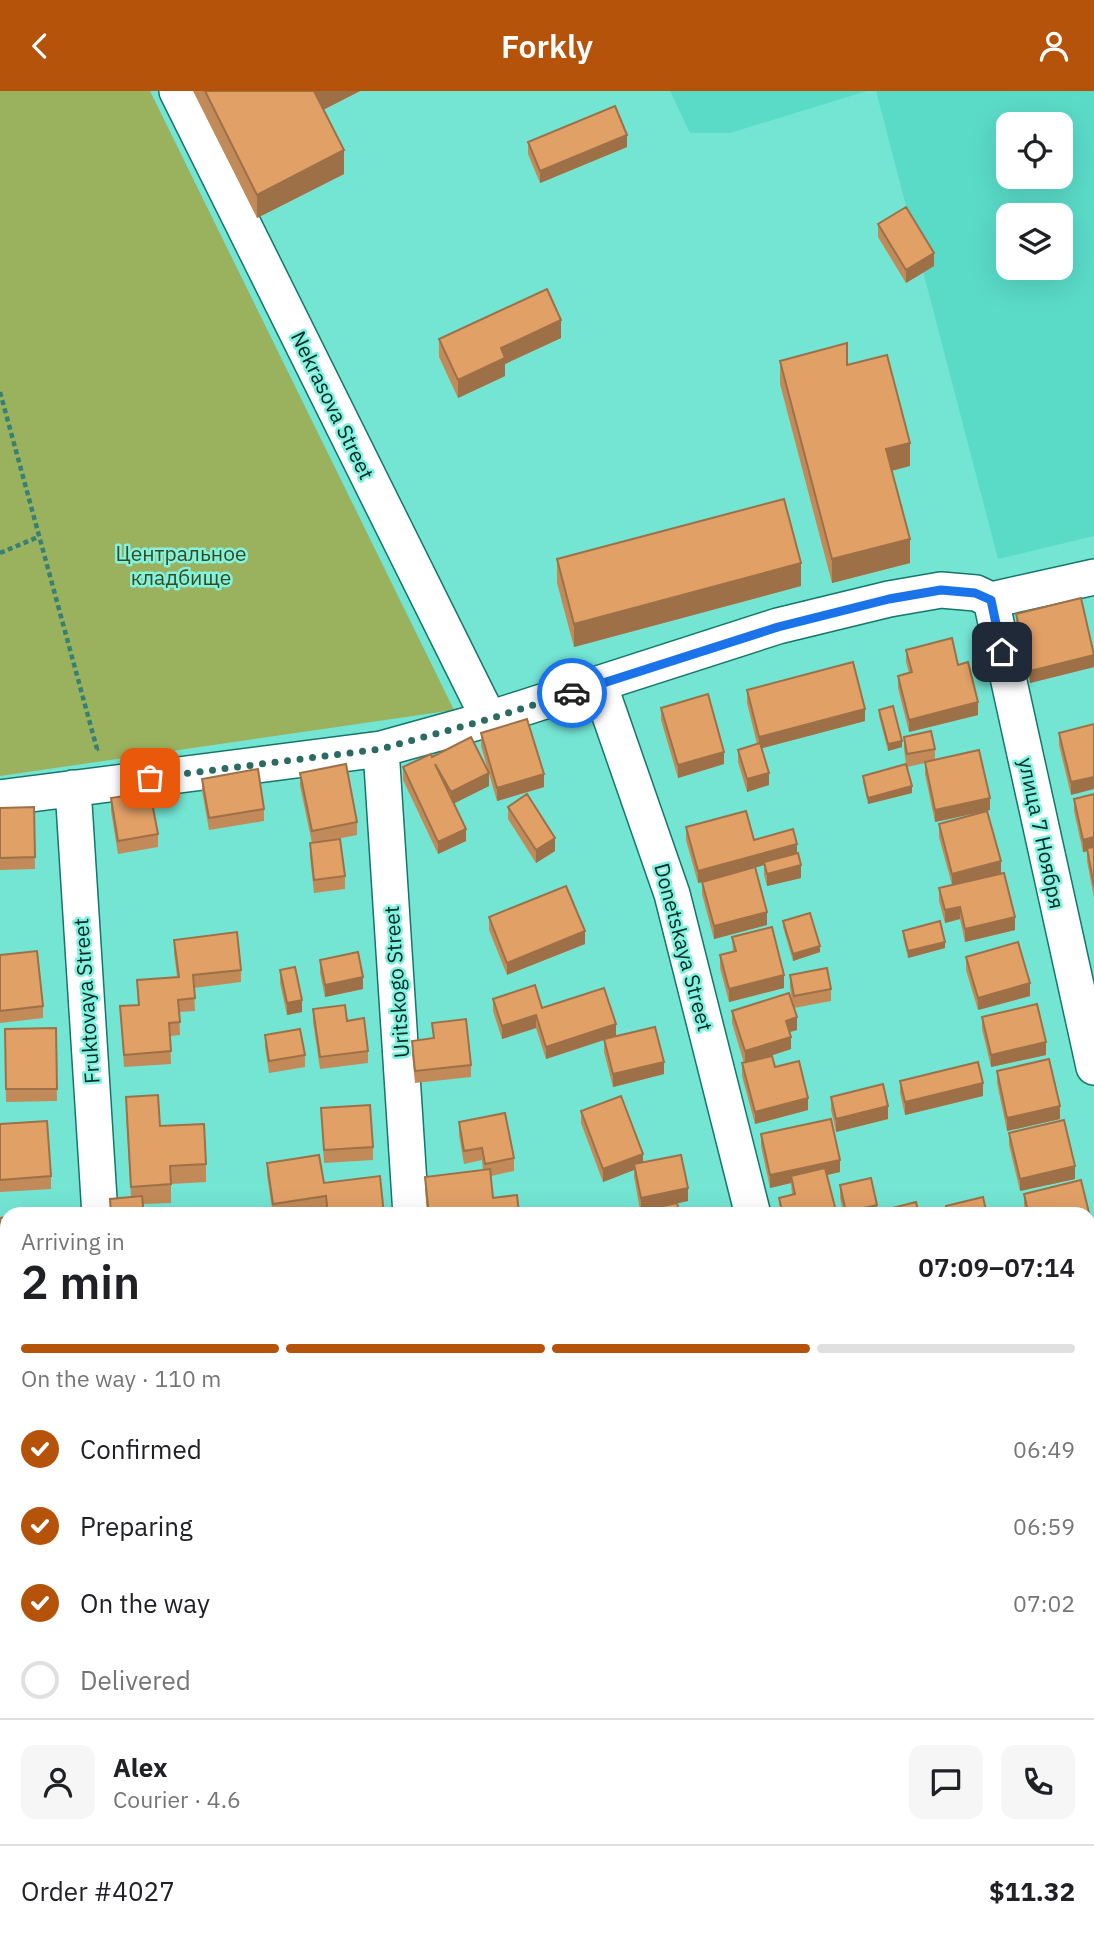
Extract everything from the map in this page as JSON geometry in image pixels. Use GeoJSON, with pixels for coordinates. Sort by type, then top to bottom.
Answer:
{"type":"FeatureCollection","features":[{"type":"Feature","properties":{"kind":"street","name":"Nekrasova Street"},"geometry":{"type":"LineString","coordinates":[[177,91],[489,719]]}},
{"type":"Feature","properties":{"kind":"street"},"geometry":{"type":"LineString","coordinates":[[0,798],[381,749],[489,719],[778,627],[889,599],[941,590],[975,593],[991,600],[1094,577]]}},
{"type":"Feature","properties":{"kind":"street","name":"улица 7 Ноября"},"geometry":{"type":"LineString","coordinates":[[991,600],[1094,1067]]}},
{"type":"Feature","properties":{"kind":"street","name":"Donetskaya Street"},"geometry":{"type":"LineString","coordinates":[[600,684],[672,894],[751,1207]]}},
{"type":"Feature","properties":{"kind":"street","name":"Uritskogo Street"},"geometry":{"type":"LineString","coordinates":[[381,749],[410,1207]]}},
{"type":"Feature","properties":{"kind":"street","name":"Fruktovaya Street"},"geometry":{"type":"LineString","coordinates":[[73,788],[99,1207]]}},
{"type":"Feature","properties":{"kind":"path"},"geometry":{"type":"LineString","coordinates":[[0,392],[97,749]]}},
{"type":"Feature","properties":{"kind":"path"},"geometry":{"type":"LineString","coordinates":[[0,553],[38,537]]}},
{"type":"Feature","properties":{"kind":"shaded area"},"geometry":{"type":"Polygon","coordinates":[[[670,91],[867,91],[730,133],[690,133],[670,91]]]}},
{"type":"Feature","properties":{"kind":"shaded area"},"geometry":{"type":"Polygon","coordinates":[[[876,91],[1094,91],[1094,536],[998,559],[876,91]]]}},
{"type":"Feature","properties":{"kind":"green space","name":"Центральное кладбище"},"geometry":{"type":"Polygon","coordinates":[[[0,91],[150,91],[454,710],[0,776],[0,91]]]}},
{"type":"Feature","properties":{"kind":"building"},"geometry":{"type":"Polygon","coordinates":[[[205,91],[314,91],[344,150],[257,195],[205,91]]]}},
{"type":"Feature","properties":{"kind":"building"},"geometry":{"type":"Polygon","coordinates":[[[615,106],[627,135],[540,171],[528,142],[615,106]]]}},
{"type":"Feature","properties":{"kind":"building"},"geometry":{"type":"Polygon","coordinates":[[[906,207],[934,253],[906,270],[878,224],[906,207]]]}},
{"type":"Feature","properties":{"kind":"building"},"geometry":{"type":"Polygon","coordinates":[[[547,289],[561,320],[501,348],[505,358],[458,380],[439,339],[547,289]]]}},
{"type":"Feature","properties":{"kind":"building"},"geometry":{"type":"Polygon","coordinates":[[[847,343],[847,365],[887,355],[910,443],[886,449],[910,539],[832,559],[780,361],[847,343]]]}},
{"type":"Feature","properties":{"kind":"building"},"geometry":{"type":"Polygon","coordinates":[[[784,499],[801,563],[574,624],[557,559],[784,499]]]}},
{"type":"Feature","properties":{"kind":"building"},"geometry":{"type":"Polygon","coordinates":[[[1081,598],[1094,655],[1030,671],[1016,614],[1081,598]]]}},
{"type":"Feature","properties":{"kind":"building"},"geometry":{"type":"Polygon","coordinates":[[[952,638],[958,665],[968,662],[978,702],[909,720],[898,676],[912,672],[906,650],[952,638]]]}},
{"type":"Feature","properties":{"kind":"building"},"geometry":{"type":"Polygon","coordinates":[[[853,662],[865,709],[759,737],[747,690],[853,662]]]}},
{"type":"Feature","properties":{"kind":"building"},"geometry":{"type":"Polygon","coordinates":[[[708,694],[724,752],[678,765],[661,708],[708,694]]]}},
{"type":"Feature","properties":{"kind":"building"},"geometry":{"type":"Polygon","coordinates":[[[893,706],[902,741],[888,744],[879,710],[893,706]]]}},
{"type":"Feature","properties":{"kind":"building"},"geometry":{"type":"Polygon","coordinates":[[[527,719],[544,774],[497,788],[481,733],[527,719]]]}},
{"type":"Feature","properties":{"kind":"building"},"geometry":{"type":"Polygon","coordinates":[[[1094,724],[1094,777],[1071,782],[1059,733],[1094,724]]]}},
{"type":"Feature","properties":{"kind":"building"},"geometry":{"type":"Polygon","coordinates":[[[931,731],[935,749],[907,754],[904,737],[931,731]]]}},
{"type":"Feature","properties":{"kind":"building"},"geometry":{"type":"Polygon","coordinates":[[[471,737],[489,773],[451,792],[435,764],[466,829],[438,842],[403,767],[431,754],[432,757],[471,737]]]}},
{"type":"Feature","properties":{"kind":"building"},"geometry":{"type":"Polygon","coordinates":[[[760,743],[769,773],[747,779],[738,750],[760,743]]]}},
{"type":"Feature","properties":{"kind":"building"},"geometry":{"type":"Polygon","coordinates":[[[979,750],[990,798],[935,810],[925,762],[979,750]]]}},
{"type":"Feature","properties":{"kind":"building"},"geometry":{"type":"Polygon","coordinates":[[[346,764],[357,822],[312,831],[300,773],[346,764]]]}},
{"type":"Feature","properties":{"kind":"building"},"geometry":{"type":"Polygon","coordinates":[[[906,764],[912,786],[868,798],[863,776],[906,764]]]}},
{"type":"Feature","properties":{"kind":"building"},"geometry":{"type":"Polygon","coordinates":[[[258,769],[264,809],[209,818],[202,779],[258,769]]]}},
{"type":"Feature","properties":{"kind":"building"},"geometry":{"type":"Polygon","coordinates":[[[150,792],[158,834],[118,841],[111,798],[150,792]]]}},
{"type":"Feature","properties":{"kind":"building"},"geometry":{"type":"Polygon","coordinates":[[[527,794],[555,838],[536,850],[508,807],[527,794]]]}},
{"type":"Feature","properties":{"kind":"building"},"geometry":{"type":"Polygon","coordinates":[[[1094,794],[1094,837],[1083,840],[1074,799],[1094,794]]]}},
{"type":"Feature","properties":{"kind":"building"},"geometry":{"type":"Polygon","coordinates":[[[34,807],[35,857],[0,858],[0,808],[34,807]]]}},
{"type":"Feature","properties":{"kind":"building"},"geometry":{"type":"Polygon","coordinates":[[[746,811],[754,840],[793,829],[797,844],[698,871],[686,827],[746,811]]]}},
{"type":"Feature","properties":{"kind":"building"},"geometry":{"type":"Polygon","coordinates":[[[987,811],[1001,861],[952,874],[939,824],[987,811]]]}},
{"type":"Feature","properties":{"kind":"building"},"geometry":{"type":"Polygon","coordinates":[[[340,839],[345,876],[314,880],[310,843],[340,839]]]}},
{"type":"Feature","properties":{"kind":"building"},"geometry":{"type":"Polygon","coordinates":[[[1094,847],[1094,886],[1087,848],[1094,847]]]}},
{"type":"Feature","properties":{"kind":"building"},"geometry":{"type":"Polygon","coordinates":[[[798,853],[801,865],[767,874],[764,862],[798,853]]]}},
{"type":"Feature","properties":{"kind":"building"},"geometry":{"type":"Polygon","coordinates":[[[755,867],[767,912],[714,926],[702,882],[755,867]]]}},
{"type":"Feature","properties":{"kind":"building"},"geometry":{"type":"Polygon","coordinates":[[[1004,873],[1015,917],[965,929],[960,907],[945,910],[939,888],[1004,873]]]}},
{"type":"Feature","properties":{"kind":"building"},"geometry":{"type":"Polygon","coordinates":[[[566,886],[585,931],[507,963],[489,917],[566,886]]]}},
{"type":"Feature","properties":{"kind":"building"},"geometry":{"type":"Polygon","coordinates":[[[810,913],[820,946],[793,954],[783,921],[810,913]]]}},
{"type":"Feature","properties":{"kind":"building"},"geometry":{"type":"Polygon","coordinates":[[[940,921],[945,942],[908,951],[903,931],[940,921]]]}},
{"type":"Feature","properties":{"kind":"building"},"geometry":{"type":"Polygon","coordinates":[[[772,927],[784,975],[729,989],[720,955],[736,951],[732,937],[772,927]]]}},
{"type":"Feature","properties":{"kind":"building"},"geometry":{"type":"Polygon","coordinates":[[[237,932],[241,970],[193,975],[195,998],[178,1000],[180,1022],[169,1023],[171,1051],[124,1055],[120,1006],[139,1005],[137,980],[179,977],[174,940],[237,932]]]}},
{"type":"Feature","properties":{"kind":"building"},"geometry":{"type":"Polygon","coordinates":[[[1018,942],[1030,983],[978,998],[966,957],[1018,942]]]}},
{"type":"Feature","properties":{"kind":"building"},"geometry":{"type":"Polygon","coordinates":[[[37,951],[43,1006],[0,1011],[0,955],[37,951]]]}},
{"type":"Feature","properties":{"kind":"building"},"geometry":{"type":"Polygon","coordinates":[[[358,952],[363,977],[325,985],[320,960],[358,952]]]}},
{"type":"Feature","properties":{"kind":"building"},"geometry":{"type":"Polygon","coordinates":[[[295,967],[302,1000],[287,1003],[280,970],[295,967]]]}},
{"type":"Feature","properties":{"kind":"building"},"geometry":{"type":"Polygon","coordinates":[[[827,968],[831,989],[794,996],[790,975],[827,968]]]}},
{"type":"Feature","properties":{"kind":"building"},"geometry":{"type":"Polygon","coordinates":[[[535,985],[542,1008],[604,988],[616,1024],[546,1047],[536,1015],[502,1026],[493,999],[535,985]]]}},
{"type":"Feature","properties":{"kind":"building"},"geometry":{"type":"Polygon","coordinates":[[[789,993],[797,1017],[786,1021],[791,1037],[745,1051],[732,1011],[789,993]]]}},
{"type":"Feature","properties":{"kind":"building"},"geometry":{"type":"Polygon","coordinates":[[[1037,1004],[1046,1042],[991,1055],[982,1017],[1037,1004]]]}},
{"type":"Feature","properties":{"kind":"building"},"geometry":{"type":"Polygon","coordinates":[[[345,1005],[347,1021],[364,1018],[368,1051],[320,1057],[313,1009],[345,1005]]]}},
{"type":"Feature","properties":{"kind":"building"},"geometry":{"type":"Polygon","coordinates":[[[466,1019],[471,1065],[415,1071],[412,1041],[434,1038],[432,1023],[466,1019]]]}},
{"type":"Feature","properties":{"kind":"building"},"geometry":{"type":"Polygon","coordinates":[[[655,1027],[664,1062],[613,1074],[604,1039],[655,1027]]]}},
{"type":"Feature","properties":{"kind":"building"},"geometry":{"type":"Polygon","coordinates":[[[56,1028],[57,1089],[6,1089],[5,1029],[56,1028]]]}},
{"type":"Feature","properties":{"kind":"building"},"geometry":{"type":"Polygon","coordinates":[[[300,1029],[305,1055],[269,1061],[265,1035],[300,1029]]]}},
{"type":"Feature","properties":{"kind":"building"},"geometry":{"type":"Polygon","coordinates":[[[772,1056],[775,1067],[799,1061],[808,1098],[755,1112],[742,1063],[772,1056]]]}},
{"type":"Feature","properties":{"kind":"building"},"geometry":{"type":"Polygon","coordinates":[[[1049,1059],[1060,1106],[1007,1118],[997,1071],[1049,1059]]]}},
{"type":"Feature","properties":{"kind":"building"},"geometry":{"type":"Polygon","coordinates":[[[978,1062],[983,1083],[905,1102],[900,1081],[978,1062]]]}},
{"type":"Feature","properties":{"kind":"building"},"geometry":{"type":"Polygon","coordinates":[[[883,1084],[888,1106],[836,1119],[831,1097],[883,1084]]]}},
{"type":"Feature","properties":{"kind":"building"},"geometry":{"type":"Polygon","coordinates":[[[158,1095],[160,1126],[204,1124],[206,1164],[170,1166],[171,1184],[131,1187],[126,1097],[158,1095]]]}},
{"type":"Feature","properties":{"kind":"building"},"geometry":{"type":"Polygon","coordinates":[[[621,1096],[643,1154],[603,1169],[581,1111],[621,1096]]]}},
{"type":"Feature","properties":{"kind":"building"},"geometry":{"type":"Polygon","coordinates":[[[370,1105],[373,1147],[324,1150],[321,1108],[370,1105]]]}},
{"type":"Feature","properties":{"kind":"building"},"geometry":{"type":"Polygon","coordinates":[[[505,1113],[514,1158],[485,1164],[482,1148],[464,1151],[459,1122],[505,1113]]]}},
{"type":"Feature","properties":{"kind":"building"},"geometry":{"type":"Polygon","coordinates":[[[831,1119],[840,1160],[770,1175],[761,1134],[831,1119]]]}},
{"type":"Feature","properties":{"kind":"building"},"geometry":{"type":"Polygon","coordinates":[[[1064,1120],[1075,1166],[1020,1179],[1009,1133],[1064,1120]]]}},
{"type":"Feature","properties":{"kind":"building"},"geometry":{"type":"Polygon","coordinates":[[[47,1121],[51,1176],[0,1180],[0,1124],[47,1121]]]}},
{"type":"Feature","properties":{"kind":"building"},"geometry":{"type":"Polygon","coordinates":[[[319,1155],[324,1183],[380,1176],[383,1207],[327,1207],[326,1196],[273,1204],[267,1163],[319,1155]]]}},
{"type":"Feature","properties":{"kind":"building"},"geometry":{"type":"Polygon","coordinates":[[[681,1155],[688,1188],[641,1198],[634,1164],[681,1155]]]}},
{"type":"Feature","properties":{"kind":"building"},"geometry":{"type":"Polygon","coordinates":[[[825,1168],[835,1207],[781,1207],[779,1198],[795,1194],[791,1176],[825,1168]]]}},
{"type":"Feature","properties":{"kind":"building"},"geometry":{"type":"Polygon","coordinates":[[[490,1169],[493,1198],[517,1195],[518,1207],[428,1207],[425,1177],[490,1169]]]}},
{"type":"Feature","properties":{"kind":"building"},"geometry":{"type":"Polygon","coordinates":[[[871,1178],[877,1205],[845,1207],[840,1185],[871,1178]]]}},
{"type":"Feature","properties":{"kind":"building"},"geometry":{"type":"Polygon","coordinates":[[[1081,1180],[1088,1207],[1027,1207],[1024,1194],[1081,1180]]]}},
{"type":"Feature","properties":{"kind":"building"},"geometry":{"type":"Polygon","coordinates":[[[142,1196],[143,1207],[110,1207],[110,1199],[142,1196]]]}},
{"type":"Feature","properties":{"kind":"building"},"geometry":{"type":"Polygon","coordinates":[[[983,1197],[985,1207],[946,1207],[983,1197]]]}},
{"type":"Feature","properties":{"kind":"building"},"geometry":{"type":"Polygon","coordinates":[[[916,1202],[917,1207],[896,1207],[916,1202]]]}},
{"type":"Feature","properties":{"kind":"building"},"geometry":{"type":"Polygon","coordinates":[[[677,1203],[678,1207],[659,1207],[677,1203]]]}},
{"type":"Feature","properties":{"kind":"way so far"},"geometry":{"type":"LineString","coordinates":[[150,778],[381,749],[572,693]]}},
{"type":"Feature","properties":{"kind":"route"},"geometry":{"type":"LineString","coordinates":[[572,693],[778,627],[889,599],[941,590],[975,593],[991,600],[1002,652]]}}]}
